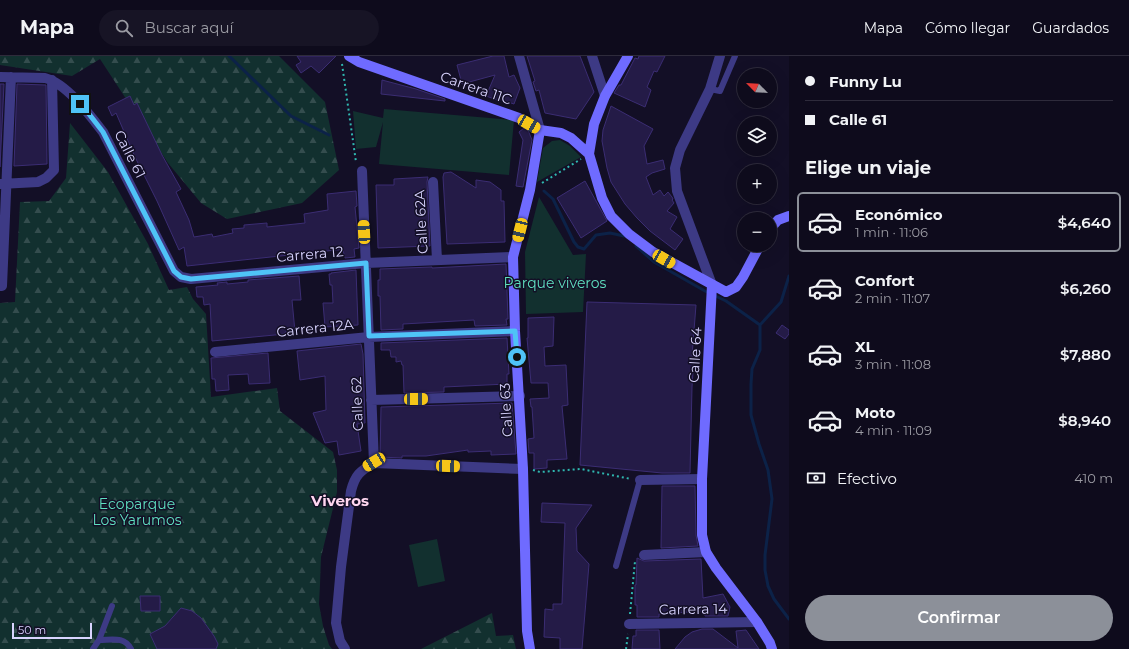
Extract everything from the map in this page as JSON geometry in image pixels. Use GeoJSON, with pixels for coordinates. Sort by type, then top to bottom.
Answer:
{"type":"FeatureCollection","features":[{"type":"Feature","properties":{"kind":"street","name":"Calle 63"},"geometry":{"type":"LineString","coordinates":[[519,56],[540,130],[530,190],[513,257],[515,331],[520,396],[523,469],[527,631],[530,649]]}},
{"type":"Feature","properties":{"kind":"street"},"geometry":{"type":"LineString","coordinates":[[592,56],[605,96]]}},
{"type":"Feature","properties":{"kind":"street"},"geometry":{"type":"LineString","coordinates":[[628,56],[605,96],[594,124],[589,154],[602,198],[611,216],[629,234],[653,252],[726,292],[736,287],[756,252]]}},
{"type":"Feature","properties":{"kind":"street","name":"Calle 64"},"geometry":{"type":"LineString","coordinates":[[720,56],[710,89],[680,150],[675,168],[677,191],[712,285],[702,479],[702,535],[706,552],[716,568],[757,622],[772,649]]}},
{"type":"Feature","properties":{"kind":"street","name":"Carrera 11C"},"geometry":{"type":"LineString","coordinates":[[345,60],[359,62],[519,118],[540,130],[561,133],[571,138],[589,154]]}},
{"type":"Feature","properties":{"kind":"street"},"geometry":{"type":"LineString","coordinates":[[0,77],[45,78],[52,80],[54,170],[46,178],[38,182],[4,184]]}},
{"type":"Feature","properties":{"kind":"street"},"geometry":{"type":"LineString","coordinates":[[1,286],[4,184],[11,77]]}},
{"type":"Feature","properties":{"kind":"street","name":"Calle 61"},"geometry":{"type":"LineString","coordinates":[[52,80],[61,86],[89,114],[103,132],[174,271],[181,277]]}},
{"type":"Feature","properties":{"kind":"street","name":"Calle 62"},"geometry":{"type":"LineString","coordinates":[[362,171],[374,462]]}},
{"type":"Feature","properties":{"kind":"street","name":"Calle 62A"},"geometry":{"type":"LineString","coordinates":[[433,182],[437,260]]}},
{"type":"Feature","properties":{"kind":"street"},"geometry":{"type":"LineString","coordinates":[[777,221],[789,216]]}},
{"type":"Feature","properties":{"kind":"street","name":"Carrera 12"},"geometry":{"type":"LineString","coordinates":[[181,277],[191,279],[366,263],[513,257]]}},
{"type":"Feature","properties":{"kind":"street","name":"Carrera 12A"},"geometry":{"type":"LineString","coordinates":[[215,352],[369,336],[515,331]]}},
{"type":"Feature","properties":{"kind":"street"},"geometry":{"type":"LineString","coordinates":[[371,400],[520,396]]}},
{"type":"Feature","properties":{"kind":"street"},"geometry":{"type":"LineString","coordinates":[[345,649],[340,641],[336,623],[341,568],[351,492],[354,480],[362,470],[374,462],[523,469]]}},
{"type":"Feature","properties":{"kind":"street"},"geometry":{"type":"LineString","coordinates":[[640,480],[702,479]]}},
{"type":"Feature","properties":{"kind":"street"},"geometry":{"type":"LineString","coordinates":[[640,556],[706,552]]}},
{"type":"Feature","properties":{"kind":"street","name":"Carrera 14"},"geometry":{"type":"LineString","coordinates":[[629,624],[757,622]]}},
{"type":"Feature","properties":{"kind":"lane"},"geometry":{"type":"LineString","coordinates":[[710,89],[720,91],[735,56]]}},
{"type":"Feature","properties":{"kind":"lane"},"geometry":{"type":"LineString","coordinates":[[616,566],[640,480]]}},
{"type":"Feature","properties":{"kind":"lane"},"geometry":{"type":"LineString","coordinates":[[93,649],[100,640],[112,606]]}},
{"type":"Feature","properties":{"kind":"lane"},"geometry":{"type":"LineString","coordinates":[[100,640],[121,640],[127,642],[131,649]]}},
{"type":"Feature","properties":{"kind":"path"},"geometry":{"type":"LineString","coordinates":[[345,60],[358,172],[362,171]]}},
{"type":"Feature","properties":{"kind":"path"},"geometry":{"type":"LineString","coordinates":[[530,190],[589,154]]}},
{"type":"Feature","properties":{"kind":"path"},"geometry":{"type":"LineString","coordinates":[[523,469],[540,472],[581,469],[640,480]]}},
{"type":"Feature","properties":{"kind":"path"},"geometry":{"type":"LineString","coordinates":[[626,649],[640,556]]}},
{"type":"Feature","properties":{"kind":"green space"},"geometry":{"type":"Polygon","coordinates":[[[0,56],[279,56],[325,102],[339,170],[302,203],[227,219],[201,203],[168,163],[100,59],[72,76],[0,65],[0,56]]]}},
{"type":"Feature","properties":{"kind":"green space"},"geometry":{"type":"Polygon","coordinates":[[[384,109],[514,120],[509,175],[379,164],[383,122],[376,147],[356,149],[353,111],[383,118],[384,109]]]}},
{"type":"Feature","properties":{"kind":"green space","name":"Ecoparque Los Yarumos"},"geometry":{"type":"Polygon","coordinates":[[[70,123],[108,172],[148,244],[169,290],[187,287],[193,299],[206,314],[211,397],[277,388],[280,411],[333,452],[337,470],[337,492],[321,557],[319,604],[323,626],[329,645],[332,649],[0,649],[0,303],[15,302],[20,202],[49,201],[66,178],[70,123]]]}},
{"type":"Feature","properties":{"kind":"green space"},"geometry":{"type":"Polygon","coordinates":[[[560,140],[570,146],[581,157],[537,182],[543,148],[552,141],[560,140]]]}},
{"type":"Feature","properties":{"kind":"green space","name":"Parque viveros"},"geometry":{"type":"Polygon","coordinates":[[[539,197],[573,255],[586,254],[583,312],[526,314],[525,252],[539,197]]]}},
{"type":"Feature","properties":{"kind":"green space"},"geometry":{"type":"Polygon","coordinates":[[[437,539],[445,581],[418,587],[409,545],[437,539]]]}},
{"type":"Feature","properties":{"kind":"green space"},"geometry":{"type":"Polygon","coordinates":[[[492,613],[496,636],[513,635],[516,649],[421,649],[492,613]]]}},
{"type":"Feature","properties":{"kind":"building"},"geometry":{"type":"Polygon","coordinates":[[[297,56],[336,56],[319,73],[311,66],[301,73],[296,65],[301,62],[297,56]]]}},
{"type":"Feature","properties":{"kind":"building"},"geometry":{"type":"Polygon","coordinates":[[[493,56],[504,56],[509,77],[514,75],[520,88],[514,104],[486,96],[495,75],[462,84],[457,65],[493,56]]]}},
{"type":"Feature","properties":{"kind":"building"},"geometry":{"type":"Polygon","coordinates":[[[527,56],[580,56],[594,92],[576,119],[545,113],[539,90],[536,91],[533,82],[535,81],[527,56]]]}},
{"type":"Feature","properties":{"kind":"building"},"geometry":{"type":"Polygon","coordinates":[[[639,56],[665,56],[657,72],[654,71],[647,87],[651,90],[645,107],[614,93],[619,85],[621,85],[635,58],[638,59],[639,56]]]}},
{"type":"Feature","properties":{"kind":"building"},"geometry":{"type":"Polygon","coordinates":[[[382,80],[416,89],[445,99],[445,101],[381,94],[382,80]]]}},
{"type":"Feature","properties":{"kind":"building"},"geometry":{"type":"Polygon","coordinates":[[[0,84],[4,84],[0,167],[0,84]]]}},
{"type":"Feature","properties":{"kind":"building"},"geometry":{"type":"Polygon","coordinates":[[[17,84],[46,85],[47,164],[14,166],[17,84]]]}},
{"type":"Feature","properties":{"kind":"building"},"geometry":{"type":"Polygon","coordinates":[[[130,96],[134,105],[137,103],[162,155],[181,189],[176,192],[189,220],[194,237],[212,234],[213,237],[233,233],[232,229],[244,228],[244,225],[267,223],[267,227],[305,223],[304,214],[328,210],[327,194],[356,191],[357,206],[355,207],[359,248],[354,249],[355,257],[345,258],[343,250],[336,250],[187,266],[184,247],[179,250],[116,113],[112,116],[108,107],[130,96]]]}},
{"type":"Feature","properties":{"kind":"building"},"geometry":{"type":"Polygon","coordinates":[[[611,106],[653,129],[644,146],[647,164],[663,160],[665,169],[652,173],[646,177],[653,195],[660,190],[664,196],[668,192],[673,199],[672,200],[674,203],[667,211],[677,217],[670,229],[683,239],[675,250],[650,231],[637,218],[625,204],[611,182],[602,141],[603,130],[611,106]]]}},
{"type":"Feature","properties":{"kind":"building"},"geometry":{"type":"Polygon","coordinates":[[[524,128],[528,130],[532,140],[523,187],[516,186],[523,140],[519,132],[524,128]]]}},
{"type":"Feature","properties":{"kind":"building"},"geometry":{"type":"Polygon","coordinates":[[[451,172],[476,188],[476,180],[490,182],[501,190],[501,201],[504,201],[505,242],[447,244],[443,177],[444,173],[451,172]]]}},
{"type":"Feature","properties":{"kind":"building"},"geometry":{"type":"Polygon","coordinates":[[[428,177],[430,246],[378,248],[376,185],[394,185],[394,179],[428,177]]]}},
{"type":"Feature","properties":{"kind":"building"},"geometry":{"type":"Polygon","coordinates":[[[585,181],[607,221],[581,238],[557,198],[585,181]]]}},
{"type":"Feature","properties":{"kind":"building"},"geometry":{"type":"Polygon","coordinates":[[[506,264],[507,325],[475,326],[474,320],[403,324],[403,329],[381,330],[380,296],[378,296],[380,269],[506,264]]]}},
{"type":"Feature","properties":{"kind":"building"},"geometry":{"type":"Polygon","coordinates":[[[356,270],[358,325],[325,327],[323,303],[333,303],[332,285],[330,285],[329,274],[356,270]]]}},
{"type":"Feature","properties":{"kind":"building"},"geometry":{"type":"Polygon","coordinates":[[[299,276],[301,300],[292,300],[295,332],[212,341],[210,304],[204,305],[203,297],[197,297],[196,287],[218,285],[217,283],[227,282],[227,284],[248,282],[248,280],[299,276]]]}},
{"type":"Feature","properties":{"kind":"building"},"geometry":{"type":"Polygon","coordinates":[[[587,302],[696,305],[692,356],[694,356],[690,473],[662,473],[580,465],[587,302]]]}},
{"type":"Feature","properties":{"kind":"building"},"geometry":{"type":"Polygon","coordinates":[[[554,317],[553,346],[544,347],[545,366],[566,365],[568,405],[562,406],[567,459],[547,460],[547,468],[534,469],[534,453],[529,453],[528,439],[534,438],[530,399],[549,398],[548,383],[531,383],[527,338],[528,318],[554,317]]]}},
{"type":"Feature","properties":{"kind":"building"},"geometry":{"type":"Polygon","coordinates":[[[782,325],[789,330],[789,334],[785,339],[776,333],[782,325]]]}},
{"type":"Feature","properties":{"kind":"building"},"geometry":{"type":"Polygon","coordinates":[[[507,338],[509,374],[507,374],[507,384],[444,387],[444,392],[404,393],[403,365],[401,361],[396,362],[396,357],[391,357],[390,350],[381,350],[381,343],[507,338]]]}},
{"type":"Feature","properties":{"kind":"building"},"geometry":{"type":"Polygon","coordinates":[[[361,344],[363,354],[365,423],[357,424],[361,451],[339,455],[337,441],[325,443],[313,413],[326,410],[325,376],[300,380],[297,351],[361,344]]]}},
{"type":"Feature","properties":{"kind":"building"},"geometry":{"type":"Polygon","coordinates":[[[268,353],[270,383],[249,384],[248,374],[228,375],[229,390],[216,391],[215,379],[212,379],[211,358],[268,353]]]}},
{"type":"Feature","properties":{"kind":"building"},"geometry":{"type":"Polygon","coordinates":[[[512,403],[516,454],[491,455],[491,451],[468,452],[468,450],[426,456],[402,456],[402,458],[380,457],[381,407],[512,403]]]}},
{"type":"Feature","properties":{"kind":"building"},"geometry":{"type":"Polygon","coordinates":[[[662,486],[695,486],[696,535],[698,546],[661,548],[662,486]]]}},
{"type":"Feature","properties":{"kind":"building"},"geometry":{"type":"Polygon","coordinates":[[[542,503],[592,505],[576,528],[577,551],[589,564],[582,649],[560,649],[560,638],[544,637],[545,609],[553,610],[553,604],[562,604],[565,523],[541,522],[542,503]]]}},
{"type":"Feature","properties":{"kind":"building"},"geometry":{"type":"Polygon","coordinates":[[[637,558],[644,561],[701,559],[703,598],[723,594],[730,607],[728,616],[705,616],[704,611],[659,614],[659,617],[637,617],[637,605],[635,605],[635,585],[637,558]]]}},
{"type":"Feature","properties":{"kind":"building"},"geometry":{"type":"Polygon","coordinates":[[[140,596],[160,596],[160,611],[141,611],[140,596]]]}},
{"type":"Feature","properties":{"kind":"building"},"geometry":{"type":"Polygon","coordinates":[[[181,608],[192,611],[201,618],[218,644],[216,649],[157,649],[150,634],[165,626],[181,608]]]}},
{"type":"Feature","properties":{"kind":"building"},"geometry":{"type":"Polygon","coordinates":[[[702,629],[713,629],[738,648],[736,631],[746,630],[759,649],[675,649],[685,637],[692,632],[702,629]]]}},
{"type":"Feature","properties":{"kind":"building"},"geometry":{"type":"Polygon","coordinates":[[[636,630],[659,630],[660,649],[632,649],[633,636],[636,636],[636,630]]]}},
{"type":"Feature","properties":{"kind":"waterway"},"geometry":{"type":"LineString","coordinates":[[229,56],[291,116],[329,135]]}},
{"type":"Feature","properties":{"kind":"waterway"},"geometry":{"type":"LineString","coordinates":[[544,191],[553,199],[574,242],[578,247],[584,249],[596,235],[610,233],[624,236]]}},
{"type":"Feature","properties":{"kind":"waterway"},"geometry":{"type":"LineString","coordinates":[[636,246],[654,262],[705,291],[726,301],[760,325]]}},
{"type":"Feature","properties":{"kind":"waterway"},"geometry":{"type":"LineString","coordinates":[[789,276],[781,302],[760,325],[760,350],[752,369],[751,384],[751,415],[768,470],[772,499],[765,555],[765,570],[768,586],[774,599],[789,619]]}},
{"type":"Feature","properties":{"kind":"district","name":"Viveros"},"geometry":{"type":"Point","coordinates":[340,501]}},
{"type":"Feature","properties":{"kind":"route"},"geometry":{"type":"LineString","coordinates":[[80,104],[103,132],[174,271],[181,277],[191,279],[366,263],[369,336],[515,331],[517,357]]}}]}
